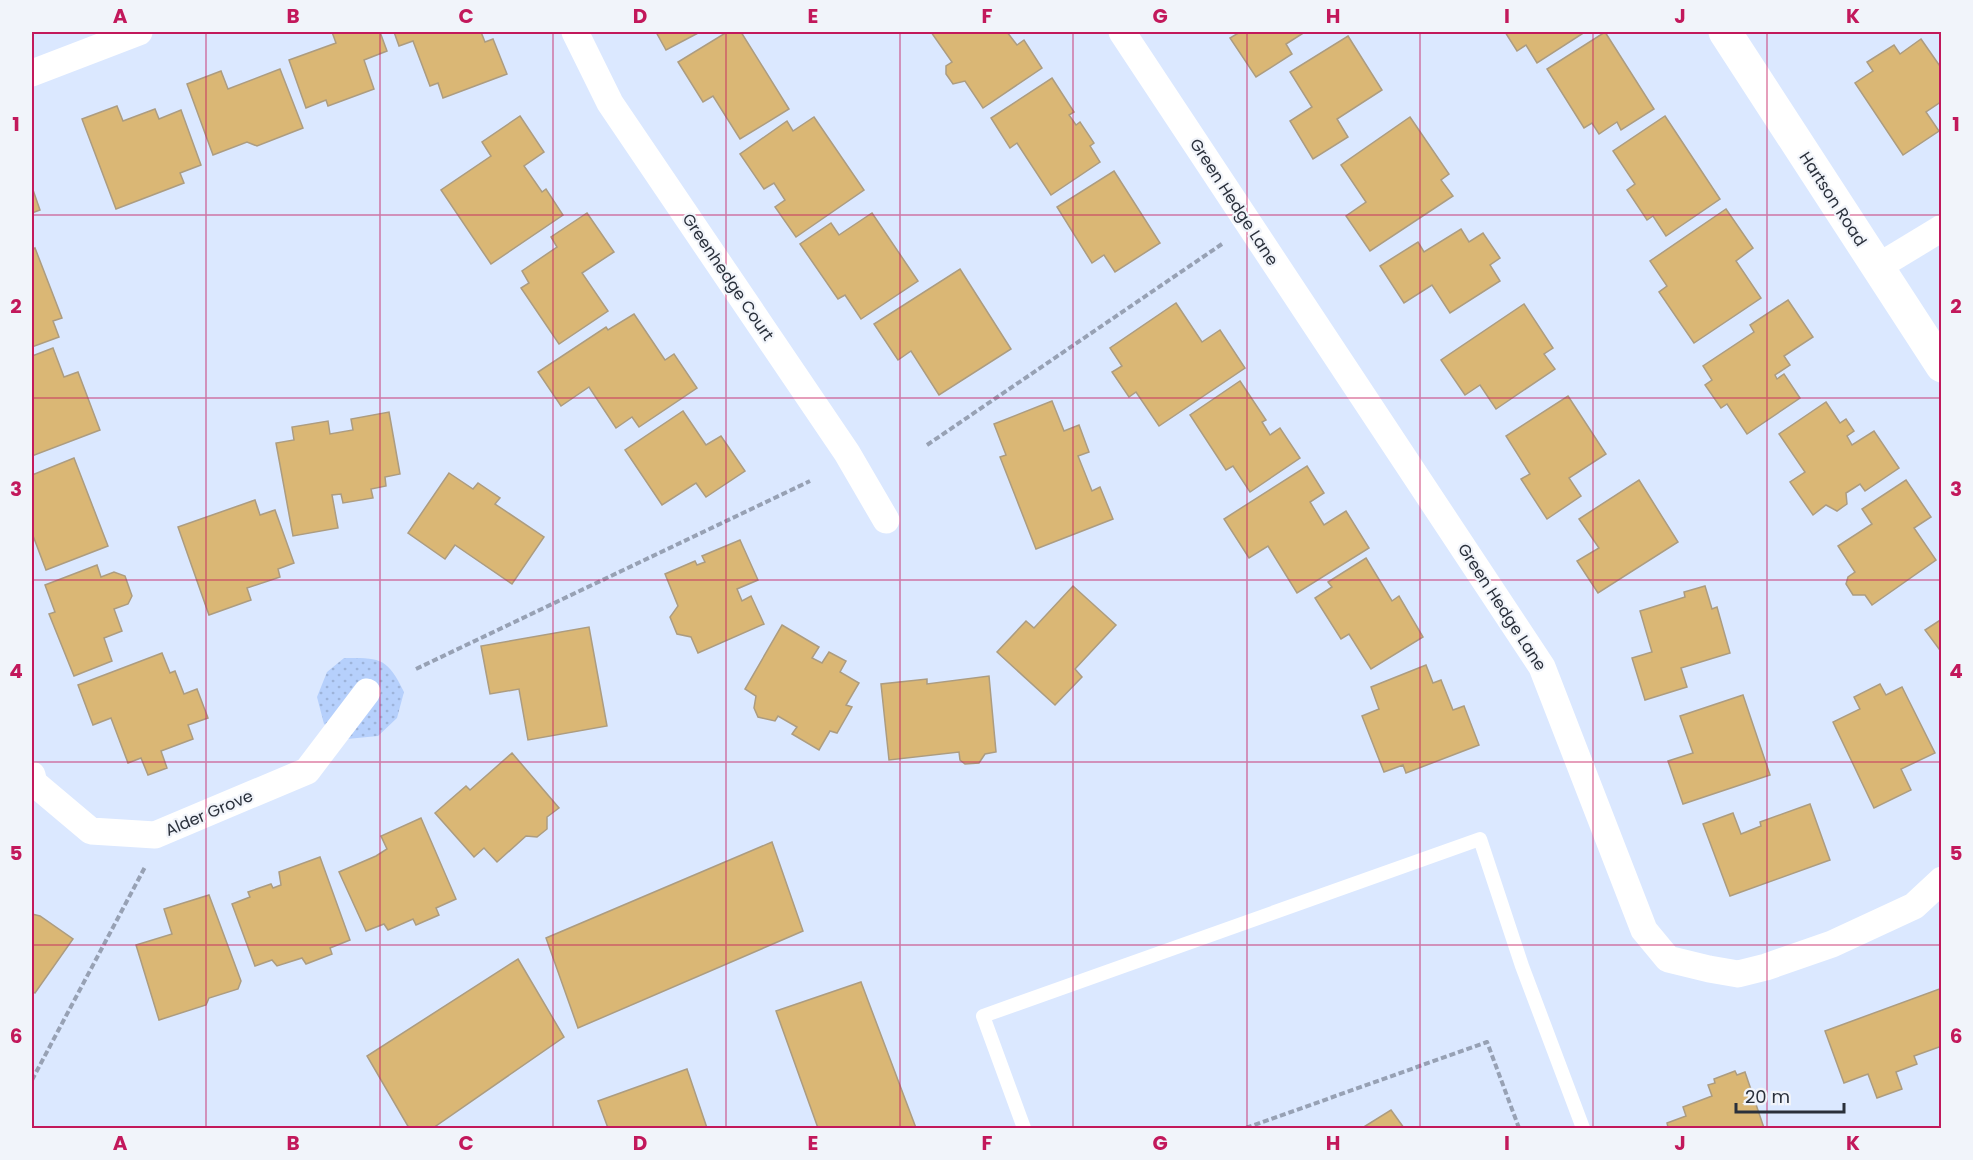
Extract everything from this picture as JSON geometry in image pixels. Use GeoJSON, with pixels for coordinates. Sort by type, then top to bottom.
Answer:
{"type":"FeatureCollection","features":[{"type":"Feature","properties":{"kind":"street"},"geometry":{"type":"LineString","coordinates":[[32,73],[139,32]]}},
{"type":"Feature","properties":{"kind":"street","name":"Greenhedge Court"},"geometry":{"type":"LineString","coordinates":[[575,32],[610,103],[847,453],[886,520]]}},
{"type":"Feature","properties":{"kind":"street","name":"Green Hedge Lane"},"geometry":{"type":"LineString","coordinates":[[1122,32],[1542,667],[1644,930],[1668,959],[1738,974],[1766,968],[1832,944],[1914,906],[1941,880]]}},
{"type":"Feature","properties":{"kind":"street","name":"Hartson Road"},"geometry":{"type":"LineString","coordinates":[[1725,32],[1941,366]]}},
{"type":"Feature","properties":{"kind":"street"},"geometry":{"type":"LineString","coordinates":[[1876,268],[1941,228]]}},
{"type":"Feature","properties":{"kind":"street","name":"Alder Grove"},"geometry":{"type":"LineString","coordinates":[[32,775],[34,783],[91,831],[155,835],[307,771],[367,692]]}},
{"type":"Feature","properties":{"kind":"lane"},"geometry":{"type":"LineString","coordinates":[[1024,1128],[983,1016],[1479,839],[1522,966],[1583,1128]]}},
{"type":"Feature","properties":{"kind":"path"},"geometry":{"type":"LineString","coordinates":[[927,445],[1222,244]]}},
{"type":"Feature","properties":{"kind":"path"},"geometry":{"type":"LineString","coordinates":[[416,669],[810,481]]}},
{"type":"Feature","properties":{"kind":"path"},"geometry":{"type":"LineString","coordinates":[[32,1080],[144,872],[155,835]]}},
{"type":"Feature","properties":{"kind":"path"},"geometry":{"type":"LineString","coordinates":[[1246,1128],[1487,1042],[1520,1128]]}},
{"type":"Feature","properties":{"kind":"shaded area"},"geometry":{"type":"Polygon","coordinates":[[[344,658],[366,658],[381,662],[393,672],[404,692],[397,718],[378,736],[347,739],[324,724],[317,697],[327,672],[344,658]]]}},
{"type":"Feature","properties":{"kind":"building"},"geometry":{"type":"Polygon","coordinates":[[[332,32],[380,32],[387,51],[364,60],[374,89],[328,106],[326,100],[306,108],[289,60],[336,43],[332,32]]]}},
{"type":"Feature","properties":{"kind":"building"},"geometry":{"type":"Polygon","coordinates":[[[394,32],[481,32],[485,42],[493,39],[507,74],[443,98],[438,83],[430,86],[413,41],[399,46],[394,32]]]}},
{"type":"Feature","properties":{"kind":"building"},"geometry":{"type":"Polygon","coordinates":[[[656,32],[700,32],[666,50],[656,32]]]}},
{"type":"Feature","properties":{"kind":"building"},"geometry":{"type":"Polygon","coordinates":[[[727,32],[741,32],[789,109],[740,139],[713,96],[703,102],[678,62],[727,32]]]}},
{"type":"Feature","properties":{"kind":"building"},"geometry":{"type":"Polygon","coordinates":[[[931,32],[1007,32],[1017,45],[1024,40],[1042,68],[983,108],[965,81],[953,84],[946,74],[946,66],[952,62],[931,32]]]}},
{"type":"Feature","properties":{"kind":"building"},"geometry":{"type":"Polygon","coordinates":[[[1240,32],[1305,32],[1286,44],[1292,54],[1256,77],[1230,38],[1240,32]]]}},
{"type":"Feature","properties":{"kind":"building"},"geometry":{"type":"Polygon","coordinates":[[[1505,32],[1585,32],[1537,63],[1526,45],[1517,51],[1505,32]]]}},
{"type":"Feature","properties":{"kind":"building"},"geometry":{"type":"Polygon","coordinates":[[[1605,32],[1654,109],[1621,130],[1617,122],[1599,134],[1592,123],[1584,128],[1547,69],[1605,32]]]}},
{"type":"Feature","properties":{"kind":"building"},"geometry":{"type":"Polygon","coordinates":[[[1348,36],[1382,90],[1337,119],[1348,137],[1313,159],[1290,121],[1312,107],[1290,72],[1348,36]]]}},
{"type":"Feature","properties":{"kind":"building"},"geometry":{"type":"Polygon","coordinates":[[[1921,39],[1942,69],[1942,101],[1926,112],[1939,131],[1903,155],[1855,83],[1873,71],[1867,62],[1894,45],[1900,54],[1921,39]]]}},
{"type":"Feature","properties":{"kind":"building"},"geometry":{"type":"Polygon","coordinates":[[[280,69],[303,128],[257,146],[247,142],[213,155],[187,84],[221,71],[228,89],[280,69]]]}},
{"type":"Feature","properties":{"kind":"building"},"geometry":{"type":"Polygon","coordinates":[[[1052,78],[1074,112],[1069,115],[1076,125],[1080,122],[1094,143],[1090,146],[1100,162],[1051,195],[1017,143],[1010,148],[991,118],[1052,78]]]}},
{"type":"Feature","properties":{"kind":"building"},"geometry":{"type":"Polygon","coordinates":[[[117,106],[123,121],[155,109],[159,119],[181,110],[201,165],[180,173],[184,183],[116,209],[82,119],[117,106]]]}},
{"type":"Feature","properties":{"kind":"building"},"geometry":{"type":"Polygon","coordinates":[[[520,116],[544,152],[524,166],[542,192],[546,189],[563,215],[491,264],[441,190],[491,156],[482,142],[520,116]]]}},
{"type":"Feature","properties":{"kind":"building"},"geometry":{"type":"Polygon","coordinates":[[[1665,116],[1720,199],[1666,236],[1653,216],[1647,220],[1627,190],[1635,184],[1613,151],[1665,116]]]}},
{"type":"Feature","properties":{"kind":"building"},"geometry":{"type":"Polygon","coordinates":[[[814,117],[864,190],[796,237],[775,207],[785,200],[774,183],[764,189],[740,154],[787,121],[793,131],[814,117]]]}},
{"type":"Feature","properties":{"kind":"building"},"geometry":{"type":"Polygon","coordinates":[[[1410,117],[1449,174],[1441,180],[1453,196],[1370,251],[1346,216],[1366,202],[1341,165],[1410,117]]]}},
{"type":"Feature","properties":{"kind":"building"},"geometry":{"type":"Polygon","coordinates":[[[1114,171],[1160,243],[1115,272],[1104,255],[1092,263],[1057,207],[1114,171]]]}},
{"type":"Feature","properties":{"kind":"building"},"geometry":{"type":"Polygon","coordinates":[[[32,187],[40,210],[32,213],[32,187]]]}},
{"type":"Feature","properties":{"kind":"building"},"geometry":{"type":"Polygon","coordinates":[[[1726,209],[1753,248],[1736,261],[1761,298],[1694,343],[1659,292],[1667,286],[1650,261],[1726,209]]]}},
{"type":"Feature","properties":{"kind":"building"},"geometry":{"type":"Polygon","coordinates":[[[587,213],[614,252],[582,273],[608,311],[559,344],[521,288],[529,283],[522,271],[557,247],[551,237],[587,213]]]}},
{"type":"Feature","properties":{"kind":"building"},"geometry":{"type":"Polygon","coordinates":[[[872,213],[918,281],[861,319],[845,295],[838,299],[800,244],[831,223],[839,235],[872,213]]]}},
{"type":"Feature","properties":{"kind":"building"},"geometry":{"type":"Polygon","coordinates":[[[1461,229],[1469,242],[1483,233],[1500,258],[1490,265],[1500,281],[1450,313],[1432,285],[1404,303],[1380,266],[1418,242],[1424,252],[1461,229]]]}},
{"type":"Feature","properties":{"kind":"building"},"geometry":{"type":"Polygon","coordinates":[[[35,248],[62,318],[53,321],[59,337],[32,347],[32,250],[35,248]]]}},
{"type":"Feature","properties":{"kind":"building"},"geometry":{"type":"Polygon","coordinates":[[[960,269],[1011,349],[939,395],[911,351],[898,360],[874,324],[960,269]]]}},
{"type":"Feature","properties":{"kind":"building"},"geometry":{"type":"Polygon","coordinates":[[[1788,300],[1813,337],[1784,356],[1790,365],[1775,375],[1777,379],[1784,374],[1800,398],[1747,434],[1727,404],[1721,408],[1705,385],[1712,380],[1703,366],[1754,332],[1750,325],[1788,300]]]}},
{"type":"Feature","properties":{"kind":"building"},"geometry":{"type":"Polygon","coordinates":[[[1176,303],[1202,342],[1220,330],[1245,368],[1159,426],[1136,392],[1129,397],[1112,372],[1122,366],[1110,348],[1176,303]]]}},
{"type":"Feature","properties":{"kind":"building"},"geometry":{"type":"Polygon","coordinates":[[[1524,304],[1553,348],[1544,354],[1555,369],[1496,409],[1480,385],[1465,395],[1441,360],[1524,304]]]}},
{"type":"Feature","properties":{"kind":"building"},"geometry":{"type":"Polygon","coordinates":[[[634,314],[665,360],[674,354],[697,388],[639,427],[632,417],[616,428],[589,387],[561,406],[538,372],[606,327],[608,330],[634,314]]]}},
{"type":"Feature","properties":{"kind":"building"},"geometry":{"type":"Polygon","coordinates":[[[53,348],[64,377],[78,372],[100,430],[32,456],[32,356],[53,348]]]}},
{"type":"Feature","properties":{"kind":"building"},"geometry":{"type":"Polygon","coordinates":[[[1240,381],[1266,420],[1262,422],[1270,435],[1280,428],[1300,458],[1250,492],[1233,466],[1226,470],[1190,415],[1240,381]]]}},
{"type":"Feature","properties":{"kind":"building"},"geometry":{"type":"Polygon","coordinates":[[[1568,396],[1606,454],[1569,478],[1581,496],[1547,519],[1521,479],[1530,474],[1506,436],[1568,396]]]}},
{"type":"Feature","properties":{"kind":"building"},"geometry":{"type":"Polygon","coordinates":[[[1052,401],[1064,431],[1079,425],[1089,452],[1078,456],[1092,491],[1100,487],[1113,519],[1036,549],[1000,457],[1006,455],[994,424],[1052,401]]]}},
{"type":"Feature","properties":{"kind":"building"},"geometry":{"type":"Polygon","coordinates":[[[1826,402],[1840,423],[1846,419],[1854,431],[1847,436],[1852,445],[1874,431],[1899,468],[1865,491],[1860,484],[1846,493],[1847,504],[1837,511],[1826,505],[1813,515],[1790,482],[1805,472],[1779,434],[1826,402]]]}},
{"type":"Feature","properties":{"kind":"building"},"geometry":{"type":"Polygon","coordinates":[[[683,411],[706,445],[721,436],[745,471],[706,497],[696,483],[662,505],[625,450],[683,411]]]}},
{"type":"Feature","properties":{"kind":"building"},"geometry":{"type":"Polygon","coordinates":[[[389,412],[400,474],[385,477],[386,486],[371,489],[373,498],[343,503],[341,494],[332,495],[338,528],[293,536],[276,443],[294,440],[292,427],[328,421],[330,434],[353,430],[351,419],[389,412]]]}},
{"type":"Feature","properties":{"kind":"building"},"geometry":{"type":"Polygon","coordinates":[[[74,458],[108,546],[46,570],[32,533],[32,475],[74,458]]]}},
{"type":"Feature","properties":{"kind":"building"},"geometry":{"type":"Polygon","coordinates":[[[1307,466],[1324,493],[1310,502],[1324,525],[1346,511],[1369,548],[1297,593],[1268,546],[1249,558],[1224,519],[1307,466]]]}},
{"type":"Feature","properties":{"kind":"building"},"geometry":{"type":"Polygon","coordinates":[[[449,473],[473,489],[478,483],[500,498],[495,504],[544,537],[512,584],[455,545],[445,559],[408,533],[449,473]]]}},
{"type":"Feature","properties":{"kind":"building"},"geometry":{"type":"Polygon","coordinates":[[[1639,480],[1678,542],[1598,593],[1577,561],[1599,548],[1579,519],[1639,480]]]}},
{"type":"Feature","properties":{"kind":"building"},"geometry":{"type":"Polygon","coordinates":[[[1906,480],[1931,517],[1914,528],[1936,560],[1872,605],[1865,595],[1853,595],[1846,584],[1848,577],[1855,572],[1838,546],[1872,524],[1862,509],[1906,480]]]}},
{"type":"Feature","properties":{"kind":"building"},"geometry":{"type":"Polygon","coordinates":[[[255,500],[260,515],[275,510],[294,563],[278,569],[280,577],[247,588],[251,600],[209,615],[178,527],[255,500]]]}},
{"type":"Feature","properties":{"kind":"building"},"geometry":{"type":"Polygon","coordinates":[[[740,540],[758,580],[737,589],[742,601],[751,596],[764,624],[698,653],[691,637],[677,634],[670,617],[678,606],[665,574],[695,561],[697,565],[705,562],[702,556],[740,540]]]}},
{"type":"Feature","properties":{"kind":"building"},"geometry":{"type":"Polygon","coordinates":[[[1366,558],[1392,601],[1399,596],[1423,637],[1371,669],[1349,634],[1341,639],[1315,598],[1332,587],[1328,582],[1366,558]]]}},
{"type":"Feature","properties":{"kind":"building"},"geometry":{"type":"Polygon","coordinates":[[[97,565],[101,577],[114,572],[125,576],[132,596],[128,604],[114,609],[122,631],[104,638],[112,661],[74,676],[49,614],[55,612],[45,585],[97,565]]]}},
{"type":"Feature","properties":{"kind":"building"},"geometry":{"type":"Polygon","coordinates":[[[1073,586],[1116,625],[1075,669],[1082,677],[1055,705],[997,652],[1026,621],[1034,628],[1073,586]]]}},
{"type":"Feature","properties":{"kind":"building"},"geometry":{"type":"Polygon","coordinates":[[[1705,586],[1712,609],[1717,607],[1730,653],[1681,668],[1687,687],[1645,700],[1632,658],[1652,652],[1640,611],[1685,597],[1684,592],[1705,586]]]}},
{"type":"Feature","properties":{"kind":"building"},"geometry":{"type":"Polygon","coordinates":[[[1942,619],[1942,653],[1925,630],[1942,619]]]}},
{"type":"Feature","properties":{"kind":"building"},"geometry":{"type":"Polygon","coordinates":[[[782,625],[819,647],[812,658],[822,663],[829,652],[846,661],[840,672],[859,683],[846,705],[852,707],[837,733],[830,731],[819,750],[792,734],[797,727],[778,716],[775,721],[758,717],[754,708],[756,696],[745,689],[782,625]]]}},
{"type":"Feature","properties":{"kind":"building"},"geometry":{"type":"Polygon","coordinates":[[[589,627],[607,726],[528,740],[519,689],[490,694],[481,646],[589,627]]]}},
{"type":"Feature","properties":{"kind":"building"},"geometry":{"type":"Polygon","coordinates":[[[162,653],[170,673],[175,671],[184,694],[197,689],[208,718],[188,725],[193,739],[161,751],[167,768],[148,775],[141,758],[128,763],[111,718],[93,725],[78,685],[162,653]]]}},
{"type":"Feature","properties":{"kind":"building"},"geometry":{"type":"Polygon","coordinates":[[[1426,665],[1433,683],[1441,680],[1453,710],[1464,706],[1479,745],[1406,773],[1403,765],[1384,772],[1362,716],[1379,709],[1371,687],[1426,665]]]}},
{"type":"Feature","properties":{"kind":"building"},"geometry":{"type":"Polygon","coordinates":[[[989,676],[996,752],[985,754],[979,763],[965,764],[960,760],[959,752],[889,760],[881,684],[927,679],[927,684],[989,676]]]}},
{"type":"Feature","properties":{"kind":"building"},"geometry":{"type":"Polygon","coordinates":[[[1880,684],[1886,695],[1902,687],[1935,753],[1901,769],[1911,790],[1874,808],[1833,722],[1860,709],[1854,697],[1880,684]]]}},
{"type":"Feature","properties":{"kind":"building"},"geometry":{"type":"Polygon","coordinates":[[[1743,695],[1770,775],[1683,804],[1668,761],[1693,753],[1680,716],[1743,695]]]}},
{"type":"Feature","properties":{"kind":"building"},"geometry":{"type":"Polygon","coordinates":[[[512,753],[559,808],[547,817],[547,829],[537,837],[526,836],[497,862],[484,848],[474,857],[435,813],[466,786],[470,790],[512,753]]]}},
{"type":"Feature","properties":{"kind":"building"},"geometry":{"type":"Polygon","coordinates":[[[1810,804],[1830,860],[1730,896],[1703,824],[1733,813],[1741,834],[1761,826],[1760,822],[1810,804]]]}},
{"type":"Feature","properties":{"kind":"building"},"geometry":{"type":"Polygon","coordinates":[[[421,818],[456,899],[436,908],[439,915],[416,925],[413,919],[388,930],[384,924],[366,931],[339,872],[387,849],[381,836],[421,818]]]}},
{"type":"Feature","properties":{"kind":"building"},"geometry":{"type":"Polygon","coordinates":[[[772,842],[803,931],[578,1028],[546,938],[772,842]]]}},
{"type":"Feature","properties":{"kind":"building"},"geometry":{"type":"Polygon","coordinates":[[[320,857],[350,940],[330,948],[332,954],[306,964],[302,958],[277,966],[272,960],[255,966],[232,904],[250,897],[248,892],[271,884],[273,888],[281,885],[279,872],[320,857]]]}},
{"type":"Feature","properties":{"kind":"building"},"geometry":{"type":"Polygon","coordinates":[[[209,895],[241,981],[238,989],[209,998],[206,1005],[159,1020],[136,945],[172,934],[164,909],[209,895]]]}},
{"type":"Feature","properties":{"kind":"building"},"geometry":{"type":"Polygon","coordinates":[[[32,914],[40,916],[73,939],[35,993],[32,991],[32,914]]]}},
{"type":"Feature","properties":{"kind":"building"},"geometry":{"type":"Polygon","coordinates":[[[518,959],[564,1037],[433,1128],[409,1128],[367,1056],[518,959]]]}},
{"type":"Feature","properties":{"kind":"building"},"geometry":{"type":"Polygon","coordinates":[[[861,982],[916,1128],[818,1128],[776,1011],[861,982]]]}},
{"type":"Feature","properties":{"kind":"building"},"geometry":{"type":"Polygon","coordinates":[[[1942,988],[1942,1046],[1914,1056],[1917,1064],[1896,1072],[1902,1089],[1877,1098],[1868,1074],[1844,1083],[1825,1031],[1942,988]]]}},
{"type":"Feature","properties":{"kind":"building"},"geometry":{"type":"Polygon","coordinates":[[[687,1069],[707,1128],[608,1128],[598,1101],[687,1069]]]}},
{"type":"Feature","properties":{"kind":"building"},"geometry":{"type":"Polygon","coordinates":[[[1735,1071],[1737,1075],[1745,1072],[1764,1128],[1663,1128],[1668,1127],[1667,1123],[1686,1116],[1683,1107],[1712,1096],[1708,1085],[1715,1083],[1714,1079],[1735,1071]]]}},
{"type":"Feature","properties":{"kind":"building"},"geometry":{"type":"Polygon","coordinates":[[[1391,1110],[1404,1128],[1362,1128],[1391,1110]]]}}]}
